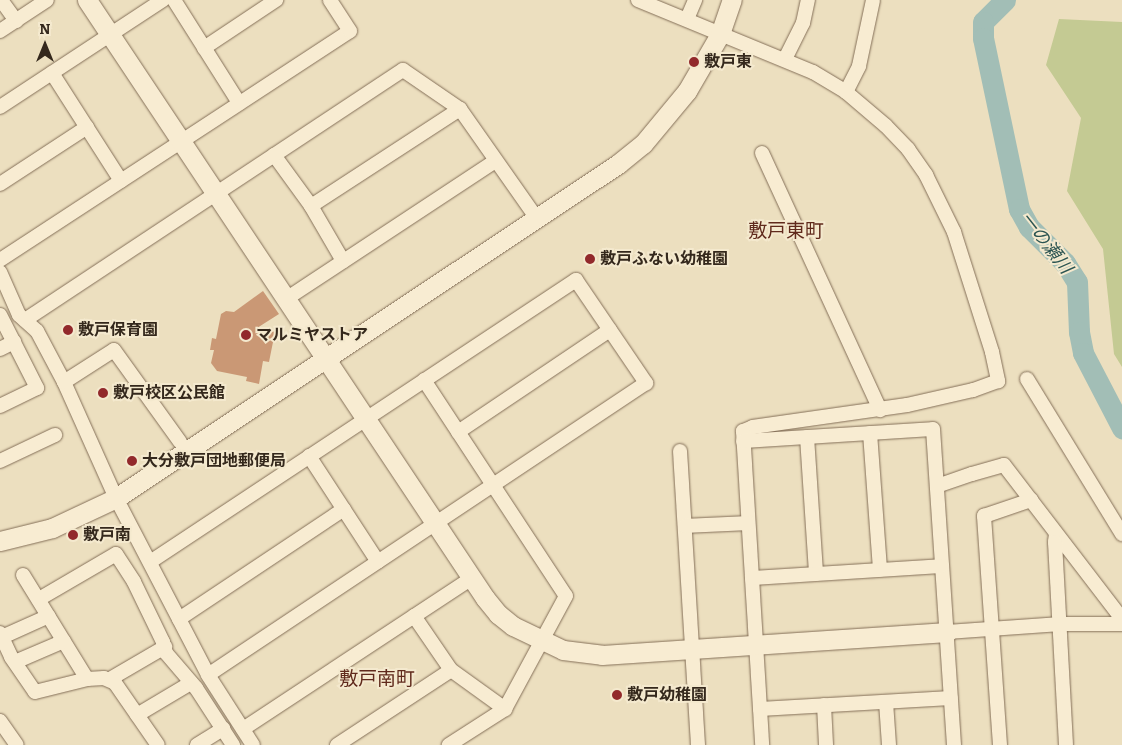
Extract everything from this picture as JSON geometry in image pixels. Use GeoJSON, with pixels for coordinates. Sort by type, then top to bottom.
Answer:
{"type":"FeatureCollection","features":[{"type":"Feature","properties":{"kind":"street"},"geometry":{"type":"LineString","coordinates":[[1,0],[16,21]]}},
{"type":"Feature","properties":{"kind":"street"},"geometry":{"type":"LineString","coordinates":[[0,31],[47,0]]}},
{"type":"Feature","properties":{"kind":"street"},"geometry":{"type":"LineString","coordinates":[[87,0],[435,524],[498,614],[513,626],[541,642],[562,650],[582,654],[692,650],[1060,624],[1122,624]]}},
{"type":"Feature","properties":{"kind":"street"},"geometry":{"type":"LineString","coordinates":[[0,107],[163,0]]}},
{"type":"Feature","properties":{"kind":"street"},"geometry":{"type":"LineString","coordinates":[[174,0],[239,103]]}},
{"type":"Feature","properties":{"kind":"street"},"geometry":{"type":"LineString","coordinates":[[204,48],[276,0]]}},
{"type":"Feature","properties":{"kind":"street"},"geometry":{"type":"LineString","coordinates":[[0,260],[350,31],[330,0]]}},
{"type":"Feature","properties":{"kind":"street"},"geometry":{"type":"LineString","coordinates":[[638,0],[813,72],[846,92],[869,110],[908,149],[937,195],[957,242],[992,352],[998,381],[936,399],[880,410],[753,427],[743,431],[762,745]]}},
{"type":"Feature","properties":{"kind":"street"},"geometry":{"type":"LineString","coordinates":[[687,19],[695,0]]}},
{"type":"Feature","properties":{"kind":"street"},"geometry":{"type":"LineString","coordinates":[[0,541],[52,528],[116,498],[618,164],[643,144],[688,91],[720,34],[732,0]]}},
{"type":"Feature","properties":{"kind":"street"},"geometry":{"type":"LineString","coordinates":[[785,59],[803,23],[808,0]]}},
{"type":"Feature","properties":{"kind":"street"},"geometry":{"type":"LineString","coordinates":[[846,92],[859,66],[873,0]]}},
{"type":"Feature","properties":{"kind":"street"},"geometry":{"type":"LineString","coordinates":[[25,320],[404,70],[460,109],[532,213]]}},
{"type":"Feature","properties":{"kind":"street"},"geometry":{"type":"LineString","coordinates":[[52,73],[121,181]]}},
{"type":"Feature","properties":{"kind":"street"},"geometry":{"type":"LineString","coordinates":[[311,206],[460,109]]}},
{"type":"Feature","properties":{"kind":"street"},"geometry":{"type":"LineString","coordinates":[[0,184],[87,127]]}},
{"type":"Feature","properties":{"kind":"street"},"geometry":{"type":"LineString","coordinates":[[762,153],[880,410]]}},
{"type":"Feature","properties":{"kind":"street"},"geometry":{"type":"LineString","coordinates":[[274,155],[311,206],[343,261]]}},
{"type":"Feature","properties":{"kind":"street"},"geometry":{"type":"LineString","coordinates":[[286,299],[495,161]]}},
{"type":"Feature","properties":{"kind":"street"},"geometry":{"type":"LineString","coordinates":[[0,272],[19,315],[37,331],[64,382],[116,498],[208,675],[253,745]]}},
{"type":"Feature","properties":{"kind":"street"},"geometry":{"type":"LineString","coordinates":[[150,562],[576,280],[646,383],[208,675]]}},
{"type":"Feature","properties":{"kind":"street"},"geometry":{"type":"LineString","coordinates":[[0,315],[37,388],[0,406]]}},
{"type":"Feature","properties":{"kind":"street"},"geometry":{"type":"LineString","coordinates":[[458,432],[610,330]]}},
{"type":"Feature","properties":{"kind":"street"},"geometry":{"type":"LineString","coordinates":[[0,349],[14,342]]}},
{"type":"Feature","properties":{"kind":"street"},"geometry":{"type":"LineString","coordinates":[[64,382],[114,350],[180,442]]}},
{"type":"Feature","properties":{"kind":"street"},"geometry":{"type":"LineString","coordinates":[[1027,379],[1122,534]]}},
{"type":"Feature","properties":{"kind":"street"},"geometry":{"type":"LineString","coordinates":[[424,380],[566,596],[505,709],[449,745]]}},
{"type":"Feature","properties":{"kind":"street"},"geometry":{"type":"LineString","coordinates":[[743,441],[933,429],[954,745]]}},
{"type":"Feature","properties":{"kind":"street"},"geometry":{"type":"LineString","coordinates":[[870,433],[880,570]]}},
{"type":"Feature","properties":{"kind":"street"},"geometry":{"type":"LineString","coordinates":[[0,461],[55,435]]}},
{"type":"Feature","properties":{"kind":"street"},"geometry":{"type":"LineString","coordinates":[[806,437],[816,574]]}},
{"type":"Feature","properties":{"kind":"street"},"geometry":{"type":"LineString","coordinates":[[680,451],[698,745]]}},
{"type":"Feature","properties":{"kind":"street"},"geometry":{"type":"LineString","coordinates":[[309,456],[378,562]]}},
{"type":"Feature","properties":{"kind":"street"},"geometry":{"type":"LineString","coordinates":[[937,486],[1004,465],[1122,619]]}},
{"type":"Feature","properties":{"kind":"street"},"geometry":{"type":"LineString","coordinates":[[1000,745],[984,516],[1030,500]]}},
{"type":"Feature","properties":{"kind":"street"},"geometry":{"type":"LineString","coordinates":[[179,619],[344,510]]}},
{"type":"Feature","properties":{"kind":"street"},"geometry":{"type":"LineString","coordinates":[[684,526],[748,523]]}},
{"type":"Feature","properties":{"kind":"street"},"geometry":{"type":"LineString","coordinates":[[1056,534],[1066,745]]}},
{"type":"Feature","properties":{"kind":"street"},"geometry":{"type":"LineString","coordinates":[[39,600],[116,554],[134,582],[165,647],[166,653],[192,683],[233,745]]}},
{"type":"Feature","properties":{"kind":"street"},"geometry":{"type":"LineString","coordinates":[[752,578],[942,566]]}},
{"type":"Feature","properties":{"kind":"street"},"geometry":{"type":"LineString","coordinates":[[23,575],[87,679]]}},
{"type":"Feature","properties":{"kind":"street"},"geometry":{"type":"LineString","coordinates":[[243,729],[472,578]]}},
{"type":"Feature","properties":{"kind":"street"},"geometry":{"type":"LineString","coordinates":[[49,616],[1,635],[15,662],[35,692],[87,679],[110,679],[165,647]]}},
{"type":"Feature","properties":{"kind":"street"},"geometry":{"type":"LineString","coordinates":[[414,616],[451,670],[505,709]]}},
{"type":"Feature","properties":{"kind":"street"},"geometry":{"type":"LineString","coordinates":[[15,662],[64,641]]}},
{"type":"Feature","properties":{"kind":"street"},"geometry":{"type":"LineString","coordinates":[[337,745],[451,670]]}},
{"type":"Feature","properties":{"kind":"street"},"geometry":{"type":"LineString","coordinates":[[110,679],[158,745]]}},
{"type":"Feature","properties":{"kind":"street"},"geometry":{"type":"LineString","coordinates":[[137,715],[192,683]]}},
{"type":"Feature","properties":{"kind":"street"},"geometry":{"type":"LineString","coordinates":[[760,709],[951,698]]}},
{"type":"Feature","properties":{"kind":"street"},"geometry":{"type":"LineString","coordinates":[[886,702],[889,745]]}},
{"type":"Feature","properties":{"kind":"street"},"geometry":{"type":"LineString","coordinates":[[824,705],[826,745]]}},
{"type":"Feature","properties":{"kind":"street"},"geometry":{"type":"LineString","coordinates":[[0,721],[17,745]]}},
{"type":"Feature","properties":{"kind":"street"},"geometry":{"type":"LineString","coordinates":[[197,745],[223,730]]}},
{"type":"Feature","properties":{"kind":"green space"},"geometry":{"type":"Polygon","coordinates":[[[1059,19],[1122,22],[1122,367],[1114,354],[1103,249],[1067,191],[1081,118],[1046,65],[1059,19]]]}},
{"type":"Feature","properties":{"kind":"building","name":"マルミヤストア"},"geometry":{"type":"Polygon","coordinates":[[[263,291],[279,314],[257,328],[275,332],[269,362],[263,361],[259,384],[246,381],[247,377],[217,371],[211,363],[214,350],[210,350],[212,338],[216,339],[221,314],[226,311],[234,312],[263,291]]]}},
{"type":"Feature","properties":{"kind":"waterway","name":"一の瀬川"},"geometry":{"type":"LineString","coordinates":[[1005,0],[983,22],[983,38],[1019,209],[1029,227],[1065,263],[1077,282],[1079,332],[1083,353],[1122,428]]}},
{"type":"Feature","properties":{"kind":"place","name":"敷戸東"},"geometry":{"type":"Point","coordinates":[694,62]}},
{"type":"Feature","properties":{"kind":"place","name":"敷戸ふない幼稚園"},"geometry":{"type":"Point","coordinates":[590,259]}},
{"type":"Feature","properties":{"kind":"place","name":"敷戸保育園"},"geometry":{"type":"Point","coordinates":[68,330]}},
{"type":"Feature","properties":{"kind":"place","name":"マルミヤストア"},"geometry":{"type":"Point","coordinates":[246,335]}},
{"type":"Feature","properties":{"kind":"place","name":"敷戸校区公民館"},"geometry":{"type":"Point","coordinates":[103,393]}},
{"type":"Feature","properties":{"kind":"place","name":"大分敷戸団地郵便局"},"geometry":{"type":"Point","coordinates":[132,461]}},
{"type":"Feature","properties":{"kind":"place","name":"敷戸南"},"geometry":{"type":"Point","coordinates":[73,535]}},
{"type":"Feature","properties":{"kind":"place","name":"敷戸幼稚園"},"geometry":{"type":"Point","coordinates":[617,695]}},
{"type":"Feature","properties":{"kind":"district","name":"敷戸東町"},"geometry":{"type":"Point","coordinates":[786,231]}},
{"type":"Feature","properties":{"kind":"district","name":"敷戸南町"},"geometry":{"type":"Point","coordinates":[377,679]}}]}
